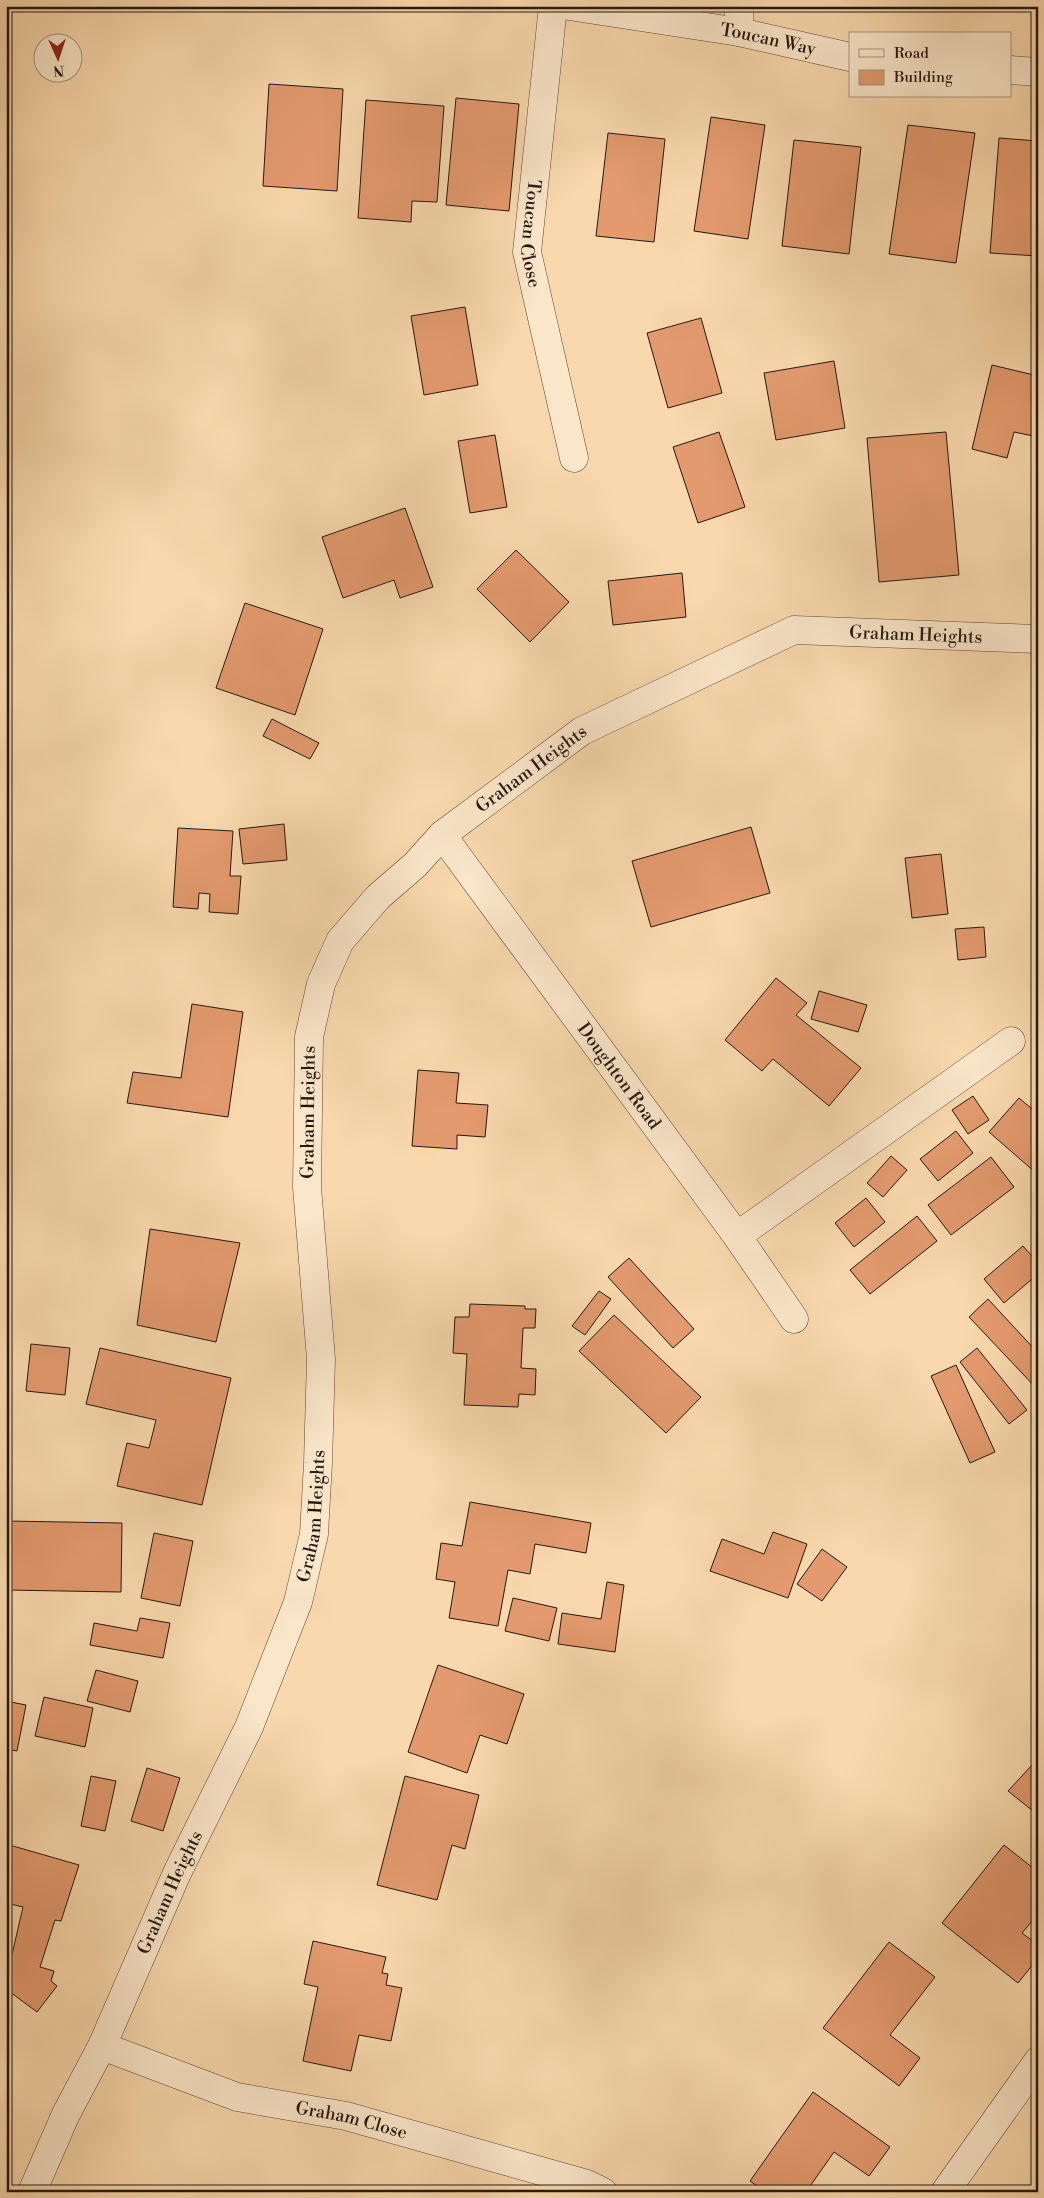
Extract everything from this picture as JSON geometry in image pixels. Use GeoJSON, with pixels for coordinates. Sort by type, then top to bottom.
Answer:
{"type":"FeatureCollection","features":[{"type":"Feature","properties":{"kind":"street","name":"Toucan Close"},"geometry":{"type":"LineString","coordinates":[[553,6],[527,252],[574,458]]}},
{"type":"Feature","properties":{"kind":"street","name":"Toucan Way"},"geometry":{"type":"LineString","coordinates":[[569,6],[739,19],[849,57]]}},
{"type":"Feature","properties":{"kind":"street"},"geometry":{"type":"LineString","coordinates":[[1012,70],[1038,72]]}},
{"type":"Feature","properties":{"kind":"street","name":"Graham Heights"},"geometry":{"type":"LineString","coordinates":[[32,2192],[66,2114],[102,2046],[177,1873],[249,1727],[298,1602],[314,1534],[321,1359],[307,1187],[309,1037],[321,984],[340,941],[378,897],[415,865],[442,835],[582,731],[794,630],[1038,639]]}},
{"type":"Feature","properties":{"kind":"street","name":"Doughton Road"},"geometry":{"type":"LineString","coordinates":[[442,835],[738,1236],[794,1319]]}},
{"type":"Feature","properties":{"kind":"street"},"geometry":{"type":"LineString","coordinates":[[738,1236],[1011,1041]]}},
{"type":"Feature","properties":{"kind":"street","name":"Graham Close"},"geometry":{"type":"LineString","coordinates":[[102,2046],[237,2097],[346,2116],[587,2184],[603,2192]]}},
{"type":"Feature","properties":{"kind":"street"},"geometry":{"type":"LineString","coordinates":[[945,2192],[1038,2062]]}},
{"type":"Feature","properties":{"kind":"building"},"geometry":{"type":"Polygon","coordinates":[[[269,84],[343,89],[337,191],[263,186],[269,84]]]}},
{"type":"Feature","properties":{"kind":"building"},"geometry":{"type":"Polygon","coordinates":[[[456,98],[519,104],[509,211],[446,205],[456,98]]]}},
{"type":"Feature","properties":{"kind":"building"},"geometry":{"type":"Polygon","coordinates":[[[366,100],[444,106],[437,202],[412,201],[411,222],[358,218],[366,100]]]}},
{"type":"Feature","properties":{"kind":"building"},"geometry":{"type":"Polygon","coordinates":[[[711,117],[765,125],[748,239],[694,231],[711,117]]]}},
{"type":"Feature","properties":{"kind":"building"},"geometry":{"type":"Polygon","coordinates":[[[908,125],[975,133],[956,263],[889,254],[908,125]]]}},
{"type":"Feature","properties":{"kind":"building"},"geometry":{"type":"Polygon","coordinates":[[[608,133],[665,139],[654,242],[596,236],[608,133]]]}},
{"type":"Feature","properties":{"kind":"building"},"geometry":{"type":"Polygon","coordinates":[[[999,138],[1038,141],[1038,256],[990,253],[999,138]]]}},
{"type":"Feature","properties":{"kind":"building"},"geometry":{"type":"Polygon","coordinates":[[[794,140],[861,147],[849,254],[782,246],[794,140]]]}},
{"type":"Feature","properties":{"kind":"building"},"geometry":{"type":"Polygon","coordinates":[[[465,307],[478,385],[424,395],[411,316],[465,307]]]}},
{"type":"Feature","properties":{"kind":"building"},"geometry":{"type":"Polygon","coordinates":[[[701,318],[722,393],[668,408],[647,333],[701,318]]]}},
{"type":"Feature","properties":{"kind":"building"},"geometry":{"type":"Polygon","coordinates":[[[834,361],[845,428],[776,440],[764,373],[834,361]]]}},
{"type":"Feature","properties":{"kind":"building"},"geometry":{"type":"Polygon","coordinates":[[[992,365],[1038,376],[1038,437],[1014,432],[1007,458],[972,449],[992,365]]]}},
{"type":"Feature","properties":{"kind":"building"},"geometry":{"type":"Polygon","coordinates":[[[719,432],[745,507],[698,523],[673,447],[719,432]]]}},
{"type":"Feature","properties":{"kind":"building"},"geometry":{"type":"Polygon","coordinates":[[[946,432],[959,575],[879,582],[867,438],[946,432]]]}},
{"type":"Feature","properties":{"kind":"building"},"geometry":{"type":"Polygon","coordinates":[[[495,435],[507,507],[470,513],[458,441],[495,435]]]}},
{"type":"Feature","properties":{"kind":"building"},"geometry":{"type":"Polygon","coordinates":[[[405,508],[433,587],[400,598],[394,580],[343,598],[322,537],[405,508]]]}},
{"type":"Feature","properties":{"kind":"building"},"geometry":{"type":"Polygon","coordinates":[[[516,550],[569,602],[530,642],[477,589],[516,550]]]}},
{"type":"Feature","properties":{"kind":"building"},"geometry":{"type":"Polygon","coordinates":[[[682,573],[686,617],[613,625],[608,581],[682,573]]]}},
{"type":"Feature","properties":{"kind":"building"},"geometry":{"type":"Polygon","coordinates":[[[245,603],[323,629],[295,715],[216,688],[245,603]]]}},
{"type":"Feature","properties":{"kind":"building"},"geometry":{"type":"Polygon","coordinates":[[[272,719],[319,743],[310,759],[263,736],[272,719]]]}},
{"type":"Feature","properties":{"kind":"building"},"geometry":{"type":"Polygon","coordinates":[[[284,824],[287,860],[243,864],[239,829],[284,824]]]}},
{"type":"Feature","properties":{"kind":"building"},"geometry":{"type":"Polygon","coordinates":[[[751,827],[770,893],[651,927],[632,861],[751,827]]]}},
{"type":"Feature","properties":{"kind":"building"},"geometry":{"type":"Polygon","coordinates":[[[178,828],[233,831],[230,876],[241,876],[238,914],[209,912],[210,894],[199,893],[198,909],[173,907],[178,828]]]}},
{"type":"Feature","properties":{"kind":"building"},"geometry":{"type":"Polygon","coordinates":[[[941,854],[948,914],[912,918],[905,858],[941,854]]]}},
{"type":"Feature","properties":{"kind":"building"},"geometry":{"type":"Polygon","coordinates":[[[984,927],[986,957],[958,960],[955,929],[984,927]]]}},
{"type":"Feature","properties":{"kind":"building"},"geometry":{"type":"Polygon","coordinates":[[[776,978],[807,1003],[796,1015],[861,1068],[829,1106],[773,1059],[762,1071],[725,1040],[776,978]]]}},
{"type":"Feature","properties":{"kind":"building"},"geometry":{"type":"Polygon","coordinates":[[[819,991],[867,1005],[858,1032],[811,1019],[819,991]]]}},
{"type":"Feature","properties":{"kind":"building"},"geometry":{"type":"Polygon","coordinates":[[[192,1004],[243,1012],[228,1117],[127,1103],[133,1072],[181,1078],[192,1004]]]}},
{"type":"Feature","properties":{"kind":"building"},"geometry":{"type":"Polygon","coordinates":[[[418,1070],[459,1073],[456,1103],[488,1105],[485,1137],[457,1135],[457,1149],[412,1146],[418,1070]]]}},
{"type":"Feature","properties":{"kind":"building"},"geometry":{"type":"Polygon","coordinates":[[[973,1096],[989,1120],[968,1134],[952,1110],[973,1096]]]}},
{"type":"Feature","properties":{"kind":"building"},"geometry":{"type":"Polygon","coordinates":[[[1019,1098],[1038,1114],[1038,1170],[1036,1173],[989,1132],[1019,1098]]]}},
{"type":"Feature","properties":{"kind":"building"},"geometry":{"type":"Polygon","coordinates":[[[956,1131],[973,1153],[938,1181],[920,1159],[956,1131]]]}},
{"type":"Feature","properties":{"kind":"building"},"geometry":{"type":"Polygon","coordinates":[[[891,1156],[907,1170],[883,1197],[867,1183],[891,1156]]]}},
{"type":"Feature","properties":{"kind":"building"},"geometry":{"type":"Polygon","coordinates":[[[991,1157],[1014,1187],[951,1235],[928,1205],[991,1157]]]}},
{"type":"Feature","properties":{"kind":"building"},"geometry":{"type":"Polygon","coordinates":[[[866,1198],[885,1222],[854,1247],[835,1223],[866,1198]]]}},
{"type":"Feature","properties":{"kind":"building"},"geometry":{"type":"Polygon","coordinates":[[[917,1216],[937,1241],[870,1294],[850,1270],[917,1216]]]}},
{"type":"Feature","properties":{"kind":"building"},"geometry":{"type":"Polygon","coordinates":[[[150,1229],[240,1243],[216,1342],[137,1325],[150,1229]]]}},
{"type":"Feature","properties":{"kind":"building"},"geometry":{"type":"Polygon","coordinates":[[[1023,1246],[1038,1263],[1038,1274],[1004,1303],[984,1279],[1023,1246]]]}},
{"type":"Feature","properties":{"kind":"building"},"geometry":{"type":"Polygon","coordinates":[[[629,1258],[694,1329],[673,1348],[608,1277],[629,1258]]]}},
{"type":"Feature","properties":{"kind":"building"},"geometry":{"type":"Polygon","coordinates":[[[599,1291],[611,1299],[585,1335],[572,1326],[599,1291]]]}},
{"type":"Feature","properties":{"kind":"building"},"geometry":{"type":"Polygon","coordinates":[[[988,1299],[1038,1353],[1038,1390],[969,1317],[988,1299]]]}},
{"type":"Feature","properties":{"kind":"building"},"geometry":{"type":"Polygon","coordinates":[[[470,1304],[525,1306],[525,1309],[536,1309],[535,1328],[523,1328],[521,1368],[536,1369],[535,1395],[519,1394],[518,1407],[464,1405],[467,1354],[453,1353],[455,1317],[469,1317],[470,1304]]]}},
{"type":"Feature","properties":{"kind":"building"},"geometry":{"type":"Polygon","coordinates":[[[614,1315],[701,1397],[666,1433],[579,1351],[614,1315]]]}},
{"type":"Feature","properties":{"kind":"building"},"geometry":{"type":"Polygon","coordinates":[[[31,1344],[70,1348],[65,1395],[26,1391],[31,1344]]]}},
{"type":"Feature","properties":{"kind":"building"},"geometry":{"type":"Polygon","coordinates":[[[100,1348],[231,1378],[202,1505],[117,1486],[127,1443],[149,1448],[156,1420],[86,1404],[100,1348]]]}},
{"type":"Feature","properties":{"kind":"building"},"geometry":{"type":"Polygon","coordinates":[[[977,1348],[1027,1410],[1009,1424],[960,1362],[977,1348]]]}},
{"type":"Feature","properties":{"kind":"building"},"geometry":{"type":"Polygon","coordinates":[[[956,1365],[995,1452],[970,1463],[931,1376],[956,1365]]]}},
{"type":"Feature","properties":{"kind":"building"},"geometry":{"type":"Polygon","coordinates":[[[470,1502],[591,1523],[586,1553],[535,1544],[530,1574],[508,1570],[498,1626],[449,1618],[455,1582],[436,1579],[441,1543],[462,1546],[470,1502]]]}},
{"type":"Feature","properties":{"kind":"building"},"geometry":{"type":"Polygon","coordinates":[[[6,1521],[122,1523],[121,1592],[6,1590],[6,1521]]]}},
{"type":"Feature","properties":{"kind":"building"},"geometry":{"type":"Polygon","coordinates":[[[773,1532],[807,1544],[788,1598],[710,1571],[722,1539],[764,1554],[773,1532]]]}},
{"type":"Feature","properties":{"kind":"building"},"geometry":{"type":"Polygon","coordinates":[[[154,1533],[193,1541],[180,1606],[141,1598],[154,1533]]]}},
{"type":"Feature","properties":{"kind":"building"},"geometry":{"type":"Polygon","coordinates":[[[822,1549],[847,1567],[822,1601],[797,1584],[822,1549]]]}},
{"type":"Feature","properties":{"kind":"building"},"geometry":{"type":"Polygon","coordinates":[[[607,1582],[624,1585],[615,1652],[558,1644],[562,1613],[601,1619],[607,1582]]]}},
{"type":"Feature","properties":{"kind":"building"},"geometry":{"type":"Polygon","coordinates":[[[513,1598],[557,1608],[549,1641],[505,1631],[513,1598]]]}},
{"type":"Feature","properties":{"kind":"building"},"geometry":{"type":"Polygon","coordinates":[[[140,1618],[170,1623],[163,1658],[90,1645],[94,1623],[137,1631],[140,1618]]]}},
{"type":"Feature","properties":{"kind":"building"},"geometry":{"type":"Polygon","coordinates":[[[438,1665],[524,1694],[507,1744],[480,1735],[467,1773],[408,1752],[438,1665]]]}},
{"type":"Feature","properties":{"kind":"building"},"geometry":{"type":"Polygon","coordinates":[[[96,1670],[138,1681],[130,1712],[87,1701],[96,1670]]]}},
{"type":"Feature","properties":{"kind":"building"},"geometry":{"type":"Polygon","coordinates":[[[44,1697],[93,1708],[85,1747],[35,1736],[44,1697]]]}},
{"type":"Feature","properties":{"kind":"building"},"geometry":{"type":"Polygon","coordinates":[[[6,1701],[26,1705],[17,1751],[6,1749],[6,1701]]]}},
{"type":"Feature","properties":{"kind":"building"},"geometry":{"type":"Polygon","coordinates":[[[1033,1764],[1038,1768],[1038,1815],[1008,1791],[1033,1764]]]}},
{"type":"Feature","properties":{"kind":"building"},"geometry":{"type":"Polygon","coordinates":[[[147,1768],[180,1778],[163,1831],[131,1821],[147,1768]]]}},
{"type":"Feature","properties":{"kind":"building"},"geometry":{"type":"Polygon","coordinates":[[[91,1776],[116,1781],[105,1831],[81,1826],[91,1776]]]}},
{"type":"Feature","properties":{"kind":"building"},"geometry":{"type":"Polygon","coordinates":[[[405,1776],[479,1795],[465,1849],[452,1845],[437,1900],[377,1885],[405,1776]]]}},
{"type":"Feature","properties":{"kind":"building"},"geometry":{"type":"Polygon","coordinates":[[[6,1844],[79,1865],[61,1921],[55,1920],[40,1967],[54,1971],[51,1981],[57,1986],[37,2012],[6,1989],[6,1960],[11,1959],[23,1907],[6,1903],[6,1844]]]}},
{"type":"Feature","properties":{"kind":"building"},"geometry":{"type":"Polygon","coordinates":[[[1004,1845],[1038,1872],[1038,1914],[1022,1933],[1038,1945],[1038,1958],[1018,1983],[942,1923],[1004,1845]]]}},
{"type":"Feature","properties":{"kind":"building"},"geometry":{"type":"Polygon","coordinates":[[[313,1941],[386,1957],[382,1973],[388,1974],[386,1985],[402,1988],[391,2041],[359,2035],[351,2071],[303,2061],[318,1987],[304,1984],[313,1941]]]}},
{"type":"Feature","properties":{"kind":"building"},"geometry":{"type":"Polygon","coordinates":[[[889,1942],[935,1977],[890,2035],[920,2058],[899,2086],[823,2028],[889,1942]]]}},
{"type":"Feature","properties":{"kind":"building"},"geometry":{"type":"Polygon","coordinates":[[[813,2092],[890,2147],[869,2176],[834,2152],[806,2192],[765,2192],[750,2181],[813,2092]]]}}]}
